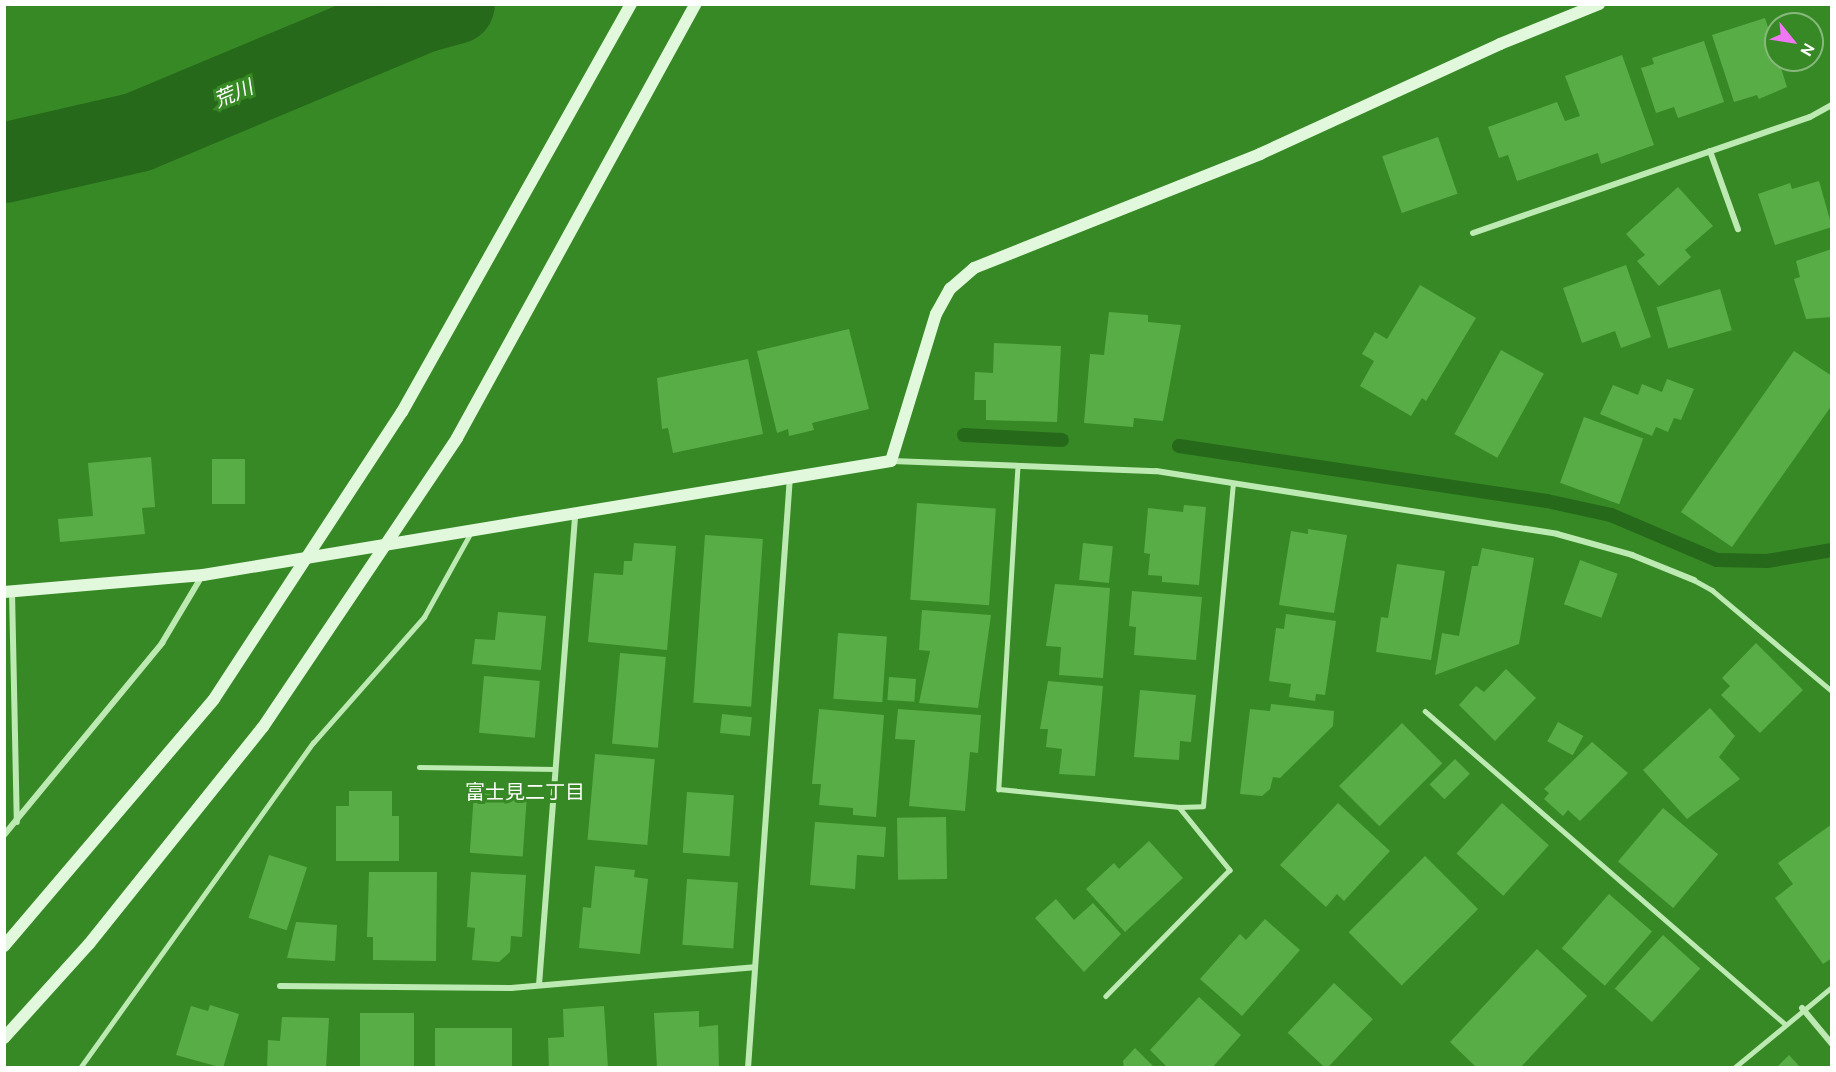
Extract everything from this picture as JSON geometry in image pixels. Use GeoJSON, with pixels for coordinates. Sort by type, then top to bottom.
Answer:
{"type":"FeatureCollection","features":[{"type":"Feature","properties":{"kind":"street"},"geometry":{"type":"LineString","coordinates":[[4,946],[214,699],[402,412],[631,4]]}},
{"type":"Feature","properties":{"kind":"street"},"geometry":{"type":"LineString","coordinates":[[4,1038],[89,944],[263,727],[457,438],[696,4]]}},
{"type":"Feature","properties":{"kind":"street"},"geometry":{"type":"LineString","coordinates":[[891,461],[936,314],[950,289],[974,268],[1260,154],[1500,44],[1599,4]]}},
{"type":"Feature","properties":{"kind":"street"},"geometry":{"type":"LineString","coordinates":[[1473,233],[1810,117],[1832,105]]}},
{"type":"Feature","properties":{"kind":"street"},"geometry":{"type":"LineString","coordinates":[[1710,151],[1738,229]]}},
{"type":"Feature","properties":{"kind":"street"},"geometry":{"type":"LineString","coordinates":[[17,822],[8,592],[203,575],[891,461],[1155,471],[1557,534],[1694,580]]}},
{"type":"Feature","properties":{"kind":"street"},"geometry":{"type":"LineString","coordinates":[[748,1068],[790,476]]}},
{"type":"Feature","properties":{"kind":"street"},"geometry":{"type":"LineString","coordinates":[[539,985],[575,512]]}},
{"type":"Feature","properties":{"kind":"street"},"geometry":{"type":"LineString","coordinates":[[4,835],[162,644],[203,575]]}},
{"type":"Feature","properties":{"kind":"street"},"geometry":{"type":"LineString","coordinates":[[280,986],[539,985],[754,967]]}},
{"type":"Feature","properties":{"kind":"street"},"geometry":{"type":"LineString","coordinates":[[1802,1008],[1832,1044]]}},
{"type":"Feature","properties":{"kind":"lane"},"geometry":{"type":"LineString","coordinates":[[1018,466],[999,789],[1179,807],[1203,806],[1233,484]]}},
{"type":"Feature","properties":{"kind":"lane"},"geometry":{"type":"LineString","coordinates":[[80,1068],[313,743],[424,617],[472,529]]}},
{"type":"Feature","properties":{"kind":"lane"},"geometry":{"type":"LineString","coordinates":[[1694,580],[1712,590],[1832,691]]}},
{"type":"Feature","properties":{"kind":"lane"},"geometry":{"type":"LineString","coordinates":[[1425,711],[1785,1024]]}},
{"type":"Feature","properties":{"kind":"lane"},"geometry":{"type":"LineString","coordinates":[[419,767],[555,769]]}},
{"type":"Feature","properties":{"kind":"lane"},"geometry":{"type":"LineString","coordinates":[[1106,996],[1230,870],[1179,807]]}},
{"type":"Feature","properties":{"kind":"lane"},"geometry":{"type":"LineString","coordinates":[[1734,1068],[1802,1008],[1832,987]]}},
{"type":"Feature","properties":{"kind":"building"},"geometry":{"type":"Polygon","coordinates":[[[1764,18],[1764,72],[1782,72],[1787,87],[1759,99],[1757,95],[1734,102],[1712,35],[1764,18]]]}},
{"type":"Feature","properties":{"kind":"building"},"geometry":{"type":"Polygon","coordinates":[[[1704,41],[1724,102],[1678,118],[1674,107],[1656,113],[1641,68],[1654,64],[1652,58],[1704,41]]]}},
{"type":"Feature","properties":{"kind":"building"},"geometry":{"type":"Polygon","coordinates":[[[1622,55],[1654,145],[1601,164],[1598,153],[1517,181],[1508,155],[1499,158],[1488,127],[1557,102],[1565,121],[1580,116],[1565,76],[1622,55]]]}},
{"type":"Feature","properties":{"kind":"building"},"geometry":{"type":"Polygon","coordinates":[[[1438,137],[1458,194],[1402,213],[1382,156],[1438,137]]]}},
{"type":"Feature","properties":{"kind":"building"},"geometry":{"type":"Polygon","coordinates":[[[1819,181],[1832,227],[1775,245],[1758,194],[1790,183],[1792,189],[1819,181]]]}},
{"type":"Feature","properties":{"kind":"building"},"geometry":{"type":"Polygon","coordinates":[[[1678,187],[1713,226],[1685,250],[1691,257],[1659,286],[1637,261],[1645,255],[1626,234],[1678,187]]]}},
{"type":"Feature","properties":{"kind":"building"},"geometry":{"type":"Polygon","coordinates":[[[1832,249],[1832,317],[1806,319],[1794,279],[1800,277],[1796,261],[1832,249]]]}},
{"type":"Feature","properties":{"kind":"building"},"geometry":{"type":"Polygon","coordinates":[[[1626,265],[1651,337],[1621,348],[1615,331],[1582,343],[1563,288],[1626,265]]]}},
{"type":"Feature","properties":{"kind":"building"},"geometry":{"type":"Polygon","coordinates":[[[1420,285],[1476,318],[1426,401],[1422,398],[1411,416],[1360,386],[1374,361],[1362,354],[1375,332],[1387,339],[1420,285]]]}},
{"type":"Feature","properties":{"kind":"building"},"geometry":{"type":"Polygon","coordinates":[[[1720,289],[1732,330],[1668,349],[1657,307],[1720,289]]]}},
{"type":"Feature","properties":{"kind":"building"},"geometry":{"type":"Polygon","coordinates":[[[1109,312],[1148,315],[1148,322],[1181,325],[1163,421],[1134,418],[1133,427],[1084,423],[1090,354],[1104,355],[1109,312]]]}},
{"type":"Feature","properties":{"kind":"building"},"geometry":{"type":"Polygon","coordinates":[[[849,329],[869,409],[812,423],[814,430],[789,436],[788,429],[777,433],[757,351],[849,329]]]}},
{"type":"Feature","properties":{"kind":"building"},"geometry":{"type":"Polygon","coordinates":[[[994,343],[1061,346],[1057,422],[986,420],[986,400],[974,400],[975,372],[993,373],[994,343]]]}},
{"type":"Feature","properties":{"kind":"building"},"geometry":{"type":"Polygon","coordinates":[[[1501,350],[1544,374],[1497,458],[1454,434],[1501,350]]]}},
{"type":"Feature","properties":{"kind":"building"},"geometry":{"type":"Polygon","coordinates":[[[1794,351],[1832,376],[1832,405],[1732,547],[1681,512],[1794,351]]]}},
{"type":"Feature","properties":{"kind":"building"},"geometry":{"type":"Polygon","coordinates":[[[748,359],[763,434],[673,453],[668,428],[662,429],[657,378],[748,359]]]}},
{"type":"Feature","properties":{"kind":"building"},"geometry":{"type":"Polygon","coordinates":[[[1667,379],[1694,389],[1681,420],[1674,418],[1668,432],[1656,427],[1652,436],[1600,414],[1613,385],[1638,395],[1642,384],[1662,392],[1667,379]]]}},
{"type":"Feature","properties":{"kind":"building"},"geometry":{"type":"Polygon","coordinates":[[[1584,417],[1643,439],[1619,504],[1560,483],[1584,417]]]}},
{"type":"Feature","properties":{"kind":"building"},"geometry":{"type":"Polygon","coordinates":[[[151,457],[155,507],[142,508],[145,534],[60,542],[58,519],[93,516],[88,463],[151,457]]]}},
{"type":"Feature","properties":{"kind":"building"},"geometry":{"type":"Polygon","coordinates":[[[212,459],[245,459],[245,504],[212,504],[212,459]]]}},
{"type":"Feature","properties":{"kind":"building"},"geometry":{"type":"Polygon","coordinates":[[[917,503],[996,509],[989,605],[910,600],[917,503]]]}},
{"type":"Feature","properties":{"kind":"building"},"geometry":{"type":"Polygon","coordinates":[[[1184,505],[1206,507],[1199,585],[1162,582],[1162,576],[1148,575],[1150,554],[1144,553],[1148,508],[1183,512],[1184,505]]]}},
{"type":"Feature","properties":{"kind":"building"},"geometry":{"type":"Polygon","coordinates":[[[1308,529],[1347,535],[1334,613],[1279,605],[1291,531],[1308,534],[1308,529]]]}},
{"type":"Feature","properties":{"kind":"building"},"geometry":{"type":"Polygon","coordinates":[[[705,535],[763,539],[751,707],[693,703],[705,535]]]}},
{"type":"Feature","properties":{"kind":"building"},"geometry":{"type":"Polygon","coordinates":[[[634,543],[676,546],[667,650],[588,642],[594,573],[623,575],[624,561],[632,561],[634,543]]]}},
{"type":"Feature","properties":{"kind":"building"},"geometry":{"type":"Polygon","coordinates":[[[1083,543],[1113,546],[1109,583],[1079,580],[1083,543]]]}},
{"type":"Feature","properties":{"kind":"building"},"geometry":{"type":"Polygon","coordinates":[[[1482,548],[1534,558],[1519,644],[1435,675],[1442,633],[1459,636],[1472,566],[1478,566],[1482,548]]]}},
{"type":"Feature","properties":{"kind":"building"},"geometry":{"type":"Polygon","coordinates":[[[1580,560],[1618,574],[1602,618],[1564,604],[1580,560]]]}},
{"type":"Feature","properties":{"kind":"building"},"geometry":{"type":"Polygon","coordinates":[[[1397,564],[1445,571],[1431,660],[1376,652],[1381,617],[1388,618],[1397,564]]]}},
{"type":"Feature","properties":{"kind":"building"},"geometry":{"type":"Polygon","coordinates":[[[1055,584],[1110,588],[1103,678],[1059,675],[1061,647],[1046,646],[1055,584]]]}},
{"type":"Feature","properties":{"kind":"building"},"geometry":{"type":"Polygon","coordinates":[[[1132,591],[1202,597],[1196,660],[1134,655],[1136,627],[1129,626],[1132,591]]]}},
{"type":"Feature","properties":{"kind":"building"},"geometry":{"type":"Polygon","coordinates":[[[922,610],[991,615],[978,708],[919,703],[930,651],[919,650],[922,610]]]}},
{"type":"Feature","properties":{"kind":"building"},"geometry":{"type":"Polygon","coordinates":[[[498,612],[546,616],[541,670],[472,664],[475,639],[495,640],[498,612]]]}},
{"type":"Feature","properties":{"kind":"building"},"geometry":{"type":"Polygon","coordinates":[[[1286,614],[1336,621],[1325,695],[1316,694],[1315,701],[1289,697],[1291,684],[1269,681],[1276,628],[1284,629],[1286,614]]]}},
{"type":"Feature","properties":{"kind":"building"},"geometry":{"type":"Polygon","coordinates":[[[838,633],[887,636],[882,702],[833,699],[838,633]]]}},
{"type":"Feature","properties":{"kind":"building"},"geometry":{"type":"Polygon","coordinates":[[[1756,643],[1803,690],[1760,733],[1721,695],[1730,686],[1722,678],[1756,643]]]}},
{"type":"Feature","properties":{"kind":"building"},"geometry":{"type":"Polygon","coordinates":[[[620,653],[666,657],[658,748],[612,744],[620,653]]]}},
{"type":"Feature","properties":{"kind":"building"},"geometry":{"type":"Polygon","coordinates":[[[1506,669],[1536,698],[1495,741],[1459,705],[1476,686],[1484,692],[1506,669]]]}},
{"type":"Feature","properties":{"kind":"building"},"geometry":{"type":"Polygon","coordinates":[[[484,676],[540,681],[535,738],[479,733],[484,676]]]}},
{"type":"Feature","properties":{"kind":"building"},"geometry":{"type":"Polygon","coordinates":[[[889,677],[916,679],[914,702],[887,700],[889,677]]]}},
{"type":"Feature","properties":{"kind":"building"},"geometry":{"type":"Polygon","coordinates":[[[1048,681],[1103,686],[1095,776],[1059,774],[1062,749],[1046,747],[1048,729],[1040,729],[1048,681]]]}},
{"type":"Feature","properties":{"kind":"building"},"geometry":{"type":"Polygon","coordinates":[[[1140,690],[1196,695],[1191,742],[1180,741],[1179,760],[1134,757],[1140,690]]]}},
{"type":"Feature","properties":{"kind":"building"},"geometry":{"type":"Polygon","coordinates":[[[1271,704],[1334,711],[1333,726],[1280,778],[1273,777],[1270,789],[1262,796],[1240,794],[1250,709],[1270,711],[1271,704]]]}},
{"type":"Feature","properties":{"kind":"building"},"geometry":{"type":"Polygon","coordinates":[[[1710,708],[1735,736],[1719,757],[1740,779],[1687,819],[1643,770],[1710,708]]]}},
{"type":"Feature","properties":{"kind":"building"},"geometry":{"type":"Polygon","coordinates":[[[819,709],[884,715],[876,817],[853,815],[853,808],[819,805],[821,784],[812,784],[819,709]]]}},
{"type":"Feature","properties":{"kind":"building"},"geometry":{"type":"Polygon","coordinates":[[[898,709],[981,715],[978,753],[970,752],[965,811],[909,806],[915,740],[895,739],[898,709]]]}},
{"type":"Feature","properties":{"kind":"building"},"geometry":{"type":"Polygon","coordinates":[[[722,714],[752,717],[750,736],[720,733],[722,714]]]}},
{"type":"Feature","properties":{"kind":"building"},"geometry":{"type":"Polygon","coordinates":[[[1558,722],[1583,736],[1573,755],[1547,741],[1558,722]]]}},
{"type":"Feature","properties":{"kind":"building"},"geometry":{"type":"Polygon","coordinates":[[[1402,723],[1442,763],[1379,826],[1339,786],[1402,723]]]}},
{"type":"Feature","properties":{"kind":"building"},"geometry":{"type":"Polygon","coordinates":[[[1592,742],[1628,773],[1580,821],[1568,810],[1563,816],[1544,799],[1549,793],[1544,789],[1592,742]]]}},
{"type":"Feature","properties":{"kind":"building"},"geometry":{"type":"Polygon","coordinates":[[[595,754],[655,759],[647,845],[588,840],[595,754]]]}},
{"type":"Feature","properties":{"kind":"building"},"geometry":{"type":"Polygon","coordinates":[[[1455,759],[1470,774],[1444,799],[1430,784],[1455,759]]]}},
{"type":"Feature","properties":{"kind":"building"},"geometry":{"type":"Polygon","coordinates":[[[349,791],[392,791],[392,816],[399,816],[399,861],[336,861],[336,806],[349,806],[349,791]]]}},
{"type":"Feature","properties":{"kind":"building"},"geometry":{"type":"Polygon","coordinates":[[[687,792],[734,795],[730,856],[683,853],[687,792]]]}},
{"type":"Feature","properties":{"kind":"building"},"geometry":{"type":"Polygon","coordinates":[[[474,793],[527,797],[523,857],[470,853],[474,793]]]}},
{"type":"Feature","properties":{"kind":"building"},"geometry":{"type":"Polygon","coordinates":[[[1338,803],[1390,851],[1344,901],[1337,894],[1326,907],[1280,865],[1338,803]]]}},
{"type":"Feature","properties":{"kind":"building"},"geometry":{"type":"Polygon","coordinates":[[[1502,803],[1549,845],[1503,896],[1456,854],[1502,803]]]}},
{"type":"Feature","properties":{"kind":"building"},"geometry":{"type":"Polygon","coordinates":[[[1663,808],[1718,854],[1673,908],[1618,862],[1663,808]]]}},
{"type":"Feature","properties":{"kind":"building"},"geometry":{"type":"Polygon","coordinates":[[[946,817],[947,879],[898,880],[897,818],[946,817]]]}},
{"type":"Feature","properties":{"kind":"building"},"geometry":{"type":"Polygon","coordinates":[[[815,822],[886,827],[884,857],[857,855],[855,889],[810,885],[815,822]]]}},
{"type":"Feature","properties":{"kind":"building"},"geometry":{"type":"Polygon","coordinates":[[[1832,824],[1832,958],[1823,964],[1775,898],[1793,884],[1778,863],[1832,824]]]}},
{"type":"Feature","properties":{"kind":"building"},"geometry":{"type":"Polygon","coordinates":[[[1149,841],[1183,878],[1125,932],[1086,889],[1114,863],[1119,869],[1149,841]]]}},
{"type":"Feature","properties":{"kind":"building"},"geometry":{"type":"Polygon","coordinates":[[[269,855],[307,867],[287,930],[249,918],[269,855]]]}},
{"type":"Feature","properties":{"kind":"building"},"geometry":{"type":"Polygon","coordinates":[[[1425,856],[1478,909],[1402,985],[1349,932],[1425,856]]]}},
{"type":"Feature","properties":{"kind":"building"},"geometry":{"type":"Polygon","coordinates":[[[595,866],[635,870],[634,877],[648,879],[640,954],[579,948],[583,907],[591,908],[595,866]]]}},
{"type":"Feature","properties":{"kind":"building"},"geometry":{"type":"Polygon","coordinates":[[[369,872],[437,872],[436,961],[373,960],[373,937],[367,937],[369,872]]]}},
{"type":"Feature","properties":{"kind":"building"},"geometry":{"type":"Polygon","coordinates":[[[471,872],[526,875],[522,937],[511,936],[510,952],[499,962],[472,960],[475,928],[467,927],[471,872]]]}},
{"type":"Feature","properties":{"kind":"building"},"geometry":{"type":"Polygon","coordinates":[[[687,879],[738,883],[733,948],[682,945],[687,879]]]}},
{"type":"Feature","properties":{"kind":"building"},"geometry":{"type":"Polygon","coordinates":[[[1609,894],[1652,931],[1605,986],[1562,948],[1609,894]]]}},
{"type":"Feature","properties":{"kind":"building"},"geometry":{"type":"Polygon","coordinates":[[[1056,899],[1074,920],[1093,903],[1121,934],[1084,972],[1035,918],[1056,899]]]}},
{"type":"Feature","properties":{"kind":"building"},"geometry":{"type":"Polygon","coordinates":[[[1265,919],[1300,950],[1242,1016],[1200,979],[1240,934],[1246,940],[1265,919]]]}},
{"type":"Feature","properties":{"kind":"building"},"geometry":{"type":"Polygon","coordinates":[[[296,922],[337,925],[335,961],[287,958],[296,922]]]}},
{"type":"Feature","properties":{"kind":"building"},"geometry":{"type":"Polygon","coordinates":[[[1663,935],[1700,968],[1652,1022],[1615,989],[1663,935]]]}},
{"type":"Feature","properties":{"kind":"building"},"geometry":{"type":"Polygon","coordinates":[[[1537,949],[1587,996],[1520,1068],[1477,1068],[1450,1042],[1537,949]]]}},
{"type":"Feature","properties":{"kind":"building"},"geometry":{"type":"Polygon","coordinates":[[[1334,983],[1373,1019],[1327,1068],[1288,1033],[1334,983]]]}},
{"type":"Feature","properties":{"kind":"building"},"geometry":{"type":"Polygon","coordinates":[[[1199,997],[1241,1035],[1212,1068],[1168,1068],[1150,1050],[1199,997]]]}},
{"type":"Feature","properties":{"kind":"building"},"geometry":{"type":"Polygon","coordinates":[[[210,1005],[239,1014],[223,1068],[176,1055],[191,1006],[208,1011],[210,1005]]]}},
{"type":"Feature","properties":{"kind":"building"},"geometry":{"type":"Polygon","coordinates":[[[604,1006],[608,1068],[549,1068],[548,1038],[564,1037],[563,1009],[604,1006]]]}},
{"type":"Feature","properties":{"kind":"building"},"geometry":{"type":"Polygon","coordinates":[[[699,1011],[699,1027],[718,1025],[719,1068],[657,1068],[654,1013],[699,1011]]]}},
{"type":"Feature","properties":{"kind":"building"},"geometry":{"type":"Polygon","coordinates":[[[360,1013],[414,1013],[414,1068],[360,1068],[360,1013]]]}},
{"type":"Feature","properties":{"kind":"building"},"geometry":{"type":"Polygon","coordinates":[[[282,1017],[329,1018],[326,1068],[267,1068],[268,1040],[280,1041],[282,1017]]]}},
{"type":"Feature","properties":{"kind":"building"},"geometry":{"type":"Polygon","coordinates":[[[435,1028],[512,1028],[512,1068],[435,1068],[435,1028]]]}},
{"type":"Feature","properties":{"kind":"building"},"geometry":{"type":"Polygon","coordinates":[[[1135,1048],[1155,1068],[1124,1068],[1123,1061],[1135,1048]]]}},
{"type":"Feature","properties":{"kind":"building"},"geometry":{"type":"Polygon","coordinates":[[[1789,1055],[1801,1068],[1776,1068],[1789,1055]]]}},
{"type":"Feature","properties":{"kind":"waterway","name":"荒川"},"geometry":{"type":"LineString","coordinates":[[4,163],[138,132],[422,13],[455,4]]}},
{"type":"Feature","properties":{"kind":"waterway"},"geometry":{"type":"LineString","coordinates":[[964,435],[1062,440]]}},
{"type":"Feature","properties":{"kind":"waterway"},"geometry":{"type":"LineString","coordinates":[[1179,446],[1547,501],[1611,515],[1717,560],[1767,561],[1832,550]]}},
{"type":"Feature","properties":{"kind":"district","name":"富士見二丁目"},"geometry":{"type":"Point","coordinates":[525,791]}}]}
